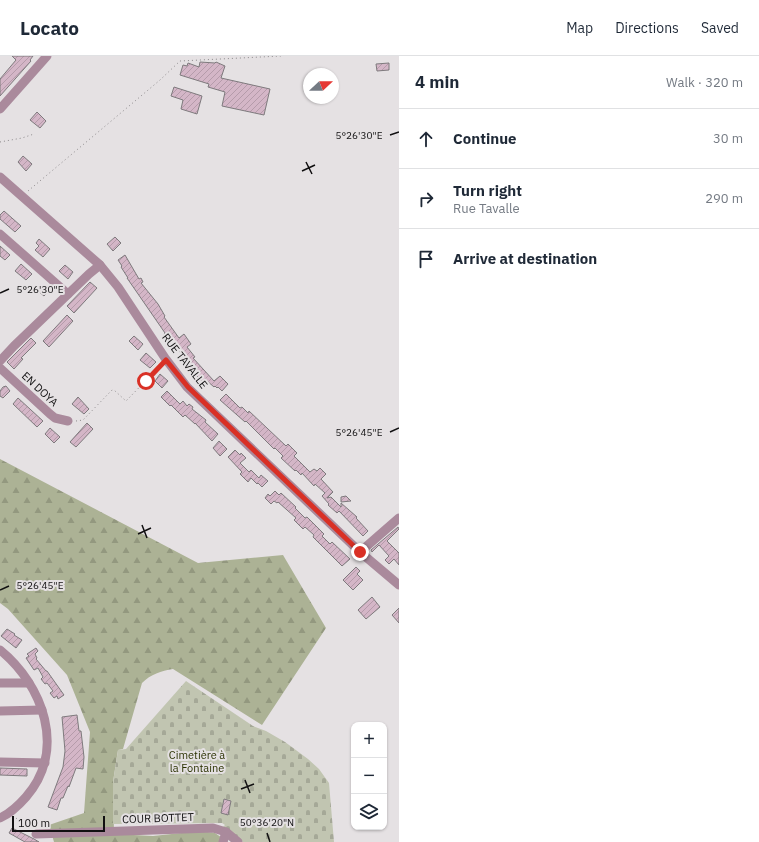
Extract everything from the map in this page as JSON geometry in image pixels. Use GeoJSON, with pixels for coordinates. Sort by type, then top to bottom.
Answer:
{"type":"FeatureCollection","features":[{"type":"Feature","properties":{"kind":"street"},"geometry":{"type":"LineString","coordinates":[[0,109],[47,56]]}},
{"type":"Feature","properties":{"kind":"street","name":"RUE TAVALLE"},"geometry":{"type":"LineString","coordinates":[[0,177],[100,265],[118,287],[166,360],[188,387],[360,552],[399,585]]}},
{"type":"Feature","properties":{"kind":"street"},"geometry":{"type":"LineString","coordinates":[[0,234],[68,294]]}},
{"type":"Feature","properties":{"kind":"street"},"geometry":{"type":"LineString","coordinates":[[0,361],[68,294],[100,265]]}},
{"type":"Feature","properties":{"kind":"street","name":"EN DOYA"},"geometry":{"type":"LineString","coordinates":[[0,368],[55,418],[68,421]]}},
{"type":"Feature","properties":{"kind":"street"},"geometry":{"type":"LineString","coordinates":[[360,552],[399,518]]}},
{"type":"Feature","properties":{"kind":"street"},"geometry":{"type":"LineString","coordinates":[[0,650],[15,664],[29,682],[42,710],[47,736],[45,763],[37,783],[21,803],[0,818]]}},
{"type":"Feature","properties":{"kind":"street"},"geometry":{"type":"LineString","coordinates":[[0,683],[29,682]]}},
{"type":"Feature","properties":{"kind":"street"},"geometry":{"type":"LineString","coordinates":[[0,711],[42,710]]}},
{"type":"Feature","properties":{"kind":"street"},"geometry":{"type":"LineString","coordinates":[[0,762],[45,763]]}},
{"type":"Feature","properties":{"kind":"street","name":"COUR BOTTET"},"geometry":{"type":"LineString","coordinates":[[36,834],[210,828],[219,829],[226,832],[238,842]]}},
{"type":"Feature","properties":{"kind":"street"},"geometry":{"type":"LineString","coordinates":[[223,842],[226,832]]}},
{"type":"Feature","properties":{"kind":"path"},"geometry":{"type":"LineString","coordinates":[[22,196],[160,80],[180,61],[281,56]]}},
{"type":"Feature","properties":{"kind":"path"},"geometry":{"type":"LineString","coordinates":[[0,142],[34,134]]}},
{"type":"Feature","properties":{"kind":"path"},"geometry":{"type":"LineString","coordinates":[[68,421],[83,420],[112,390],[114,390],[126,401],[166,360]]}},
{"type":"Feature","properties":{"kind":"path"},"geometry":{"type":"LineString","coordinates":[[10,812],[36,834]]}},
{"type":"Feature","properties":{"kind":"green space"},"geometry":{"type":"Polygon","coordinates":[[[0,459],[198,563],[283,555],[326,628],[262,725],[173,669],[156,673],[142,683],[123,749],[118,750],[113,782],[114,834],[153,836],[200,831],[215,833],[228,842],[54,842],[49,825],[84,813],[90,732],[67,675],[8,609],[0,603],[0,459]]]}},
{"type":"Feature","properties":{"kind":"green space","name":"Cimetière à la Fontaine"},"geometry":{"type":"Polygon","coordinates":[[[186,681],[253,726],[266,731],[285,742],[319,769],[329,783],[334,842],[243,842],[223,827],[225,825],[222,823],[113,824],[113,782],[118,750],[126,749],[186,681]]]}},
{"type":"Feature","properties":{"kind":"building"},"geometry":{"type":"Polygon","coordinates":[[[12,56],[33,56],[30,60],[31,61],[0,96],[0,79],[16,60],[12,56]]]}},
{"type":"Feature","properties":{"kind":"building"},"geometry":{"type":"Polygon","coordinates":[[[200,62],[216,62],[225,66],[221,78],[270,89],[264,115],[222,106],[225,92],[208,87],[209,84],[180,75],[183,65],[187,66],[188,63],[199,67],[200,62]]]}},
{"type":"Feature","properties":{"kind":"building"},"geometry":{"type":"Polygon","coordinates":[[[389,63],[389,70],[377,71],[376,64],[389,63]]]}},
{"type":"Feature","properties":{"kind":"building"},"geometry":{"type":"Polygon","coordinates":[[[174,87],[202,96],[197,114],[181,109],[183,100],[171,96],[174,87]]]}},
{"type":"Feature","properties":{"kind":"building"},"geometry":{"type":"Polygon","coordinates":[[[37,112],[46,121],[40,128],[30,120],[37,112]]]}},
{"type":"Feature","properties":{"kind":"building"},"geometry":{"type":"Polygon","coordinates":[[[23,156],[32,164],[26,171],[18,162],[23,156]]]}},
{"type":"Feature","properties":{"kind":"building"},"geometry":{"type":"Polygon","coordinates":[[[4,211],[21,226],[15,232],[0,219],[0,215],[4,211]]]}},
{"type":"Feature","properties":{"kind":"building"},"geometry":{"type":"Polygon","coordinates":[[[115,237],[121,243],[113,251],[107,244],[115,237]]]}},
{"type":"Feature","properties":{"kind":"building"},"geometry":{"type":"Polygon","coordinates":[[[39,239],[50,249],[43,257],[35,250],[39,246],[36,243],[39,239]]]}},
{"type":"Feature","properties":{"kind":"building"},"geometry":{"type":"Polygon","coordinates":[[[0,246],[10,255],[5,260],[0,256],[0,246]]]}},
{"type":"Feature","properties":{"kind":"building"},"geometry":{"type":"Polygon","coordinates":[[[125,255],[139,279],[141,278],[143,282],[141,283],[158,304],[165,316],[164,317],[179,338],[184,334],[191,344],[187,347],[195,357],[193,358],[214,381],[220,376],[228,384],[222,391],[218,387],[214,387],[206,380],[203,383],[186,363],[187,362],[169,337],[167,338],[164,334],[165,333],[121,267],[122,266],[118,260],[125,255]]]}},
{"type":"Feature","properties":{"kind":"building"},"geometry":{"type":"Polygon","coordinates":[[[21,264],[32,274],[26,280],[15,271],[21,264]]]}},
{"type":"Feature","properties":{"kind":"building"},"geometry":{"type":"Polygon","coordinates":[[[65,265],[73,272],[68,279],[59,271],[65,265]]]}},
{"type":"Feature","properties":{"kind":"building"},"geometry":{"type":"Polygon","coordinates":[[[90,282],[97,288],[74,313],[67,306],[90,282]]]}},
{"type":"Feature","properties":{"kind":"building"},"geometry":{"type":"Polygon","coordinates":[[[44,285],[50,290],[44,296],[38,291],[44,285]]]}},
{"type":"Feature","properties":{"kind":"building"},"geometry":{"type":"Polygon","coordinates":[[[67,315],[73,321],[49,347],[43,341],[67,315]]]}},
{"type":"Feature","properties":{"kind":"building"},"geometry":{"type":"Polygon","coordinates":[[[134,336],[143,344],[138,350],[129,341],[134,336]]]}},
{"type":"Feature","properties":{"kind":"building"},"geometry":{"type":"Polygon","coordinates":[[[31,338],[36,343],[21,358],[23,359],[14,369],[7,362],[31,338]]]}},
{"type":"Feature","properties":{"kind":"building"},"geometry":{"type":"Polygon","coordinates":[[[146,353],[156,362],[150,368],[140,360],[146,353]]]}},
{"type":"Feature","properties":{"kind":"building"},"geometry":{"type":"Polygon","coordinates":[[[160,374],[168,381],[162,388],[155,381],[160,374]]]}},
{"type":"Feature","properties":{"kind":"building"},"geometry":{"type":"Polygon","coordinates":[[[6,386],[10,391],[3,398],[0,396],[0,391],[6,386]]]}},
{"type":"Feature","properties":{"kind":"building"},"geometry":{"type":"Polygon","coordinates":[[[167,391],[180,404],[183,401],[187,406],[189,404],[193,407],[192,409],[206,420],[205,422],[218,434],[212,441],[195,423],[185,415],[183,417],[161,397],[167,391]]]}},
{"type":"Feature","properties":{"kind":"building"},"geometry":{"type":"Polygon","coordinates":[[[226,394],[240,408],[242,407],[248,413],[249,411],[286,446],[288,444],[297,453],[294,456],[310,472],[314,469],[317,471],[320,468],[326,474],[321,479],[333,492],[327,498],[331,497],[341,507],[341,503],[357,517],[356,518],[368,531],[363,536],[339,511],[337,513],[328,505],[329,504],[322,496],[325,493],[315,484],[314,486],[302,473],[301,475],[296,470],[295,471],[281,458],[283,456],[275,448],[274,449],[246,421],[245,422],[220,400],[226,394]]]}},
{"type":"Feature","properties":{"kind":"building"},"geometry":{"type":"Polygon","coordinates":[[[78,397],[89,409],[84,414],[72,404],[78,397]]]}},
{"type":"Feature","properties":{"kind":"building"},"geometry":{"type":"Polygon","coordinates":[[[18,398],[43,421],[37,427],[13,404],[18,398]]]}},
{"type":"Feature","properties":{"kind":"building"},"geometry":{"type":"Polygon","coordinates":[[[87,423],[93,429],[76,447],[70,442],[87,423]]]}},
{"type":"Feature","properties":{"kind":"building"},"geometry":{"type":"Polygon","coordinates":[[[50,428],[60,437],[54,443],[45,434],[50,428]]]}},
{"type":"Feature","properties":{"kind":"building"},"geometry":{"type":"Polygon","coordinates":[[[219,441],[227,449],[220,456],[213,448],[219,441]]]}},
{"type":"Feature","properties":{"kind":"building"},"geometry":{"type":"Polygon","coordinates":[[[235,450],[246,458],[240,463],[249,472],[251,470],[259,478],[261,475],[268,481],[262,487],[251,478],[248,482],[240,474],[242,472],[228,457],[235,450]]]}},
{"type":"Feature","properties":{"kind":"building"},"geometry":{"type":"Polygon","coordinates":[[[275,491],[279,495],[281,493],[305,518],[307,517],[324,534],[322,536],[330,544],[332,542],[350,559],[342,566],[313,537],[314,535],[305,527],[303,529],[294,520],[296,518],[278,502],[277,503],[274,501],[271,504],[265,498],[268,494],[270,496],[275,491]]]}},
{"type":"Feature","properties":{"kind":"building"},"geometry":{"type":"Polygon","coordinates":[[[346,496],[351,501],[341,502],[341,497],[346,496]]]}},
{"type":"Feature","properties":{"kind":"building"},"geometry":{"type":"Polygon","coordinates":[[[398,527],[399,529],[387,541],[399,553],[399,565],[394,559],[389,564],[385,560],[389,556],[379,545],[372,552],[371,550],[398,527]]]}},
{"type":"Feature","properties":{"kind":"building"},"geometry":{"type":"Polygon","coordinates":[[[356,567],[360,571],[357,574],[363,580],[353,590],[343,580],[356,567]]]}},
{"type":"Feature","properties":{"kind":"building"},"geometry":{"type":"Polygon","coordinates":[[[372,597],[380,607],[366,619],[358,610],[372,597]]]}},
{"type":"Feature","properties":{"kind":"building"},"geometry":{"type":"Polygon","coordinates":[[[399,608],[399,623],[392,615],[399,608]]]}},
{"type":"Feature","properties":{"kind":"building"},"geometry":{"type":"Polygon","coordinates":[[[7,629],[22,640],[16,648],[1,636],[7,629]]]}},
{"type":"Feature","properties":{"kind":"building"},"geometry":{"type":"Polygon","coordinates":[[[36,648],[38,651],[35,654],[36,659],[47,671],[64,695],[58,699],[57,696],[54,698],[50,693],[53,691],[47,683],[45,684],[41,679],[43,677],[38,668],[34,670],[26,658],[29,656],[27,654],[36,648]]]}},
{"type":"Feature","properties":{"kind":"building"},"geometry":{"type":"Polygon","coordinates":[[[77,715],[79,731],[81,731],[84,757],[83,769],[76,768],[69,787],[68,786],[63,798],[61,798],[57,810],[48,807],[63,767],[65,751],[62,717],[77,715]]]}},
{"type":"Feature","properties":{"kind":"building"},"geometry":{"type":"Polygon","coordinates":[[[0,768],[27,769],[27,776],[0,775],[0,768]]]}},
{"type":"Feature","properties":{"kind":"building"},"geometry":{"type":"Polygon","coordinates":[[[224,799],[231,801],[228,815],[221,813],[224,799]]]}},
{"type":"Feature","properties":{"kind":"building"},"geometry":{"type":"Polygon","coordinates":[[[12,828],[39,842],[25,842],[9,833],[12,828]]]}},
{"type":"Feature","properties":{"kind":"route"},"geometry":{"type":"LineString","coordinates":[[146,381],[166,360],[188,387],[360,552]]}}]}
